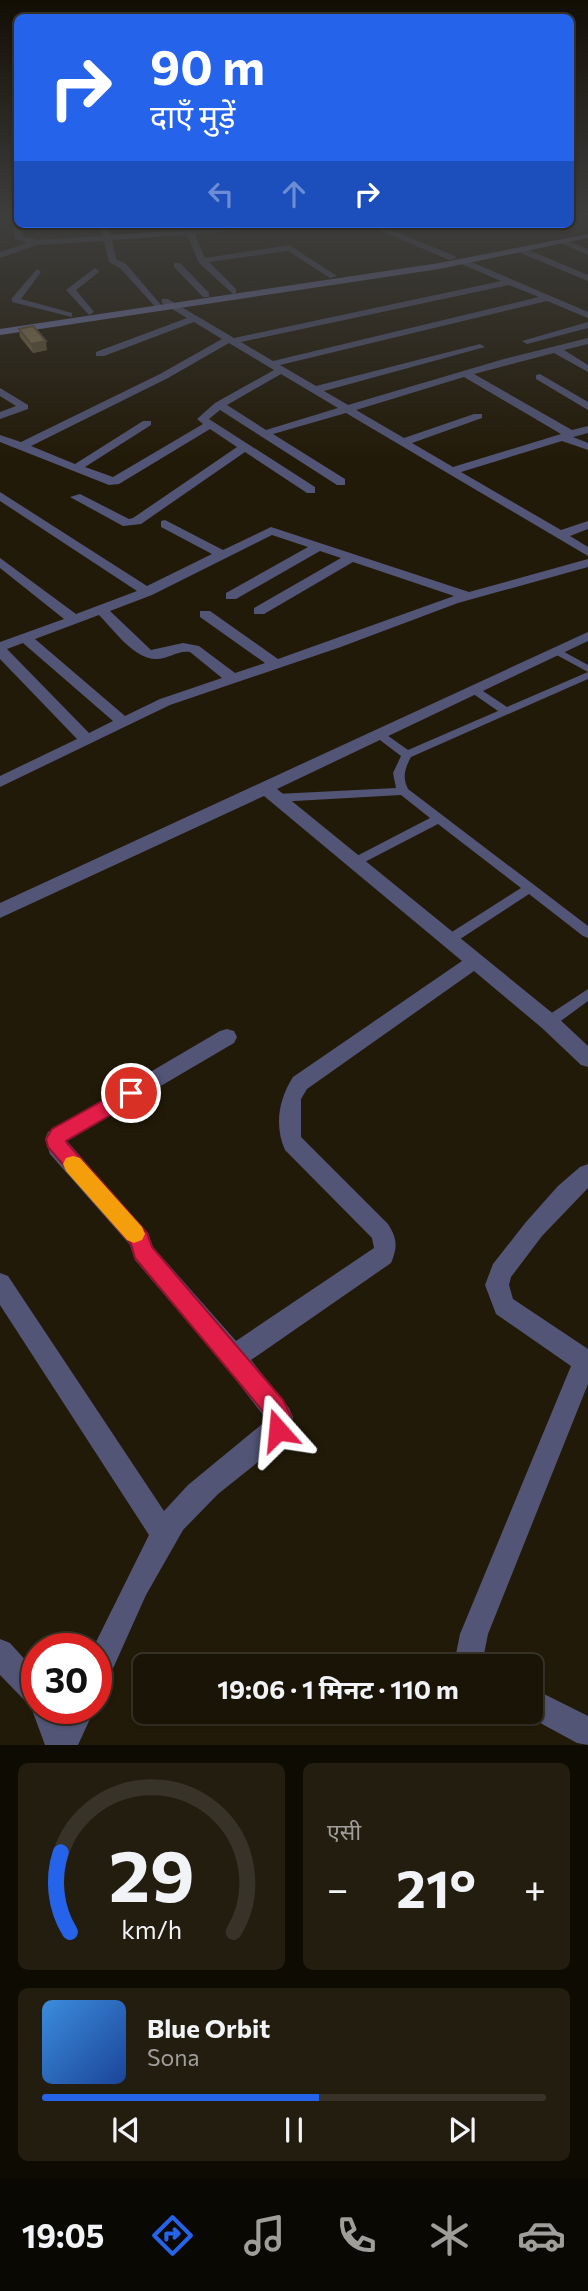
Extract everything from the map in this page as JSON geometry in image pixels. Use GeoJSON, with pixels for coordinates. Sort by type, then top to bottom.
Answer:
{"type":"FeatureCollection","features":[{"type":"Feature","properties":{"kind":"street"},"geometry":{"type":"LineString","coordinates":[[15,299],[69,315]]}},
{"type":"Feature","properties":{"kind":"street"},"geometry":{"type":"LineString","coordinates":[[79,299],[89,312]]}},
{"type":"Feature","properties":{"kind":"street"},"geometry":{"type":"LineString","coordinates":[[159,299],[588,552]]}},
{"type":"Feature","properties":{"kind":"street"},"geometry":{"type":"LineString","coordinates":[[0,326],[185,299]]}},
{"type":"Feature","properties":{"kind":"street"},"geometry":{"type":"LineString","coordinates":[[0,332],[194,299]]}},
{"type":"Feature","properties":{"kind":"street"},"geometry":{"type":"LineString","coordinates":[[20,447],[231,340],[425,299]]}},
{"type":"Feature","properties":{"kind":"street"},"geometry":{"type":"LineString","coordinates":[[312,490],[202,419],[276,367],[541,299]]}},
{"type":"Feature","properties":{"kind":"street"},"geometry":{"type":"LineString","coordinates":[[550,299],[588,315]]}},
{"type":"Feature","properties":{"kind":"street"},"geometry":{"type":"LineString","coordinates":[[430,313],[451,322]]}},
{"type":"Feature","properties":{"kind":"street"},"geometry":{"type":"LineString","coordinates":[[100,355],[194,318]]}},
{"type":"Feature","properties":{"kind":"street"},"geometry":{"type":"LineString","coordinates":[[527,341],[588,325]]}},
{"type":"Feature","properties":{"kind":"street"},"geometry":{"type":"LineString","coordinates":[[263,435],[466,374],[588,341]]}},
{"type":"Feature","properties":{"kind":"street"},"geometry":{"type":"LineString","coordinates":[[315,390],[480,347]]}},
{"type":"Feature","properties":{"kind":"street"},"geometry":{"type":"LineString","coordinates":[[555,349],[588,369]]}},
{"type":"Feature","properties":{"kind":"street"},"geometry":{"type":"LineString","coordinates":[[466,374],[588,447]]}},
{"type":"Feature","properties":{"kind":"street"},"geometry":{"type":"LineString","coordinates":[[540,377],[588,407]]}},
{"type":"Feature","properties":{"kind":"street"},"geometry":{"type":"LineString","coordinates":[[0,390],[24,407],[0,416]]}},
{"type":"Feature","properties":{"kind":"street"},"geometry":{"type":"LineString","coordinates":[[0,403],[15,399]]}},
{"type":"Feature","properties":{"kind":"street"},"geometry":{"type":"LineString","coordinates":[[219,405],[341,482]]}},
{"type":"Feature","properties":{"kind":"street"},"geometry":{"type":"LineString","coordinates":[[403,442],[478,416]]}},
{"type":"Feature","properties":{"kind":"street"},"geometry":{"type":"LineString","coordinates":[[76,468],[147,423]]}},
{"type":"Feature","properties":{"kind":"street"},"geometry":{"type":"LineString","coordinates":[[1,440],[115,481],[210,425]]}},
{"type":"Feature","properties":{"kind":"street"},"geometry":{"type":"LineString","coordinates":[[451,471],[588,429]]}},
{"type":"Feature","properties":{"kind":"street"},"geometry":{"type":"LineString","coordinates":[[76,497],[127,523],[137,521],[244,447]]}},
{"type":"Feature","properties":{"kind":"street"},"geometry":{"type":"LineString","coordinates":[[0,496],[147,592]]}},
{"type":"Feature","properties":{"kind":"street"},"geometry":{"type":"LineString","coordinates":[[165,524],[223,555]]}},
{"type":"Feature","properties":{"kind":"street"},"geometry":{"type":"LineString","coordinates":[[560,535],[588,525]]}},
{"type":"Feature","properties":{"kind":"street"},"geometry":{"type":"LineString","coordinates":[[86,739],[0,649],[147,592],[271,531],[469,596]]}},
{"type":"Feature","properties":{"kind":"street"},"geometry":{"type":"LineString","coordinates":[[231,596],[320,546]]}},
{"type":"Feature","properties":{"kind":"street"},"geometry":{"type":"LineString","coordinates":[[259,611],[353,557]]}},
{"type":"Feature","properties":{"kind":"street"},"geometry":{"type":"LineString","coordinates":[[0,562],[75,620]]}},
{"type":"Feature","properties":{"kind":"street"},"geometry":{"type":"LineString","coordinates":[[0,782],[166,702],[469,596],[588,564]]}},
{"type":"Feature","properties":{"kind":"street"},"geometry":{"type":"LineString","coordinates":[[101,610],[148,654],[159,655],[183,648],[194,649],[232,678]]}},
{"type":"Feature","properties":{"kind":"street"},"geometry":{"type":"LineString","coordinates":[[205,614],[275,664]]}},
{"type":"Feature","properties":{"kind":"street"},"geometry":{"type":"LineString","coordinates":[[0,911],[271,793],[380,735],[588,636]]}},
{"type":"Feature","properties":{"kind":"street"},"geometry":{"type":"LineString","coordinates":[[25,638],[122,721]]}},
{"type":"Feature","properties":{"kind":"street"},"geometry":{"type":"LineString","coordinates":[[271,793],[549,1022],[588,1059]]}},
{"type":"Feature","properties":{"kind":"street"},"geometry":{"type":"LineString","coordinates":[[234,1357],[383,1255],[385,1250],[380,1231],[293,1143],[290,1136],[293,1092],[300,1083],[475,961]]}},
{"type":"Feature","properties":{"kind":"street"},"geometry":{"type":"LineString","coordinates":[[112,1640],[165,1536],[186,1507],[278,1430],[280,1416],[234,1357],[143,1252],[140,1240],[58,1147],[56,1139],[227,1037]]}},
{"type":"Feature","properties":{"kind":"street"},"geometry":{"type":"LineString","coordinates":[[470,1654],[474,1634],[587,1362],[504,1306],[497,1285],[502,1272],[534,1229],[566,1193],[588,1174]]}},
{"type":"Feature","properties":{"kind":"street"},"geometry":{"type":"LineString","coordinates":[[0,1284],[165,1536]]}},
{"type":"Feature","properties":{"kind":"street"},"geometry":{"type":"LineString","coordinates":[[0,1653],[21,1677]]}},
{"type":"Feature","properties":{"kind":"street"},"geometry":{"type":"LineString","coordinates":[[543,1709],[588,1732]]}},
{"type":"Feature","properties":{"kind":"street"},"geometry":{"type":"LineString","coordinates":[[52,1724],[62,1745]]}},
{"type":"Feature","properties":{"kind":"street"},"geometry":{"type":"LineString","coordinates":[[62,1745],[72,1724]]}},
{"type":"Feature","properties":{"kind":"lane"},"geometry":{"type":"LineString","coordinates":[[557,651],[588,669]]}},
{"type":"Feature","properties":{"kind":"lane"},"geometry":{"type":"LineString","coordinates":[[588,675],[407,755],[398,768],[398,781],[404,791],[588,933]]}},
{"type":"Feature","properties":{"kind":"lane"},"geometry":{"type":"LineString","coordinates":[[476,691],[506,711]]}},
{"type":"Feature","properties":{"kind":"lane"},"geometry":{"type":"LineString","coordinates":[[380,735],[407,755]]}},
{"type":"Feature","properties":{"kind":"lane"},"geometry":{"type":"LineString","coordinates":[[271,793],[404,791]]}},
{"type":"Feature","properties":{"kind":"lane"},"geometry":{"type":"LineString","coordinates":[[355,862],[439,818]]}},
{"type":"Feature","properties":{"kind":"lane"},"geometry":{"type":"LineString","coordinates":[[449,940],[530,888]]}},
{"type":"Feature","properties":{"kind":"lane"},"geometry":{"type":"LineString","coordinates":[[549,1022],[588,994]]}},
{"type":"Feature","properties":{"kind":"building"},"geometry":{"type":"Polygon","coordinates":[[[33,326],[46,341],[31,344],[19,329],[33,326]]]}},
{"type":"Feature","properties":{"kind":"slow traffic"},"geometry":{"type":"LineString","coordinates":[[73,1164],[134,1234]]}},
{"type":"Feature","properties":{"kind":"route"},"geometry":{"type":"LineString","coordinates":[[131,1093],[59,1135],[56,1139],[58,1147],[140,1240],[143,1252],[275,1408],[280,1416],[278,1430]]}}]}
